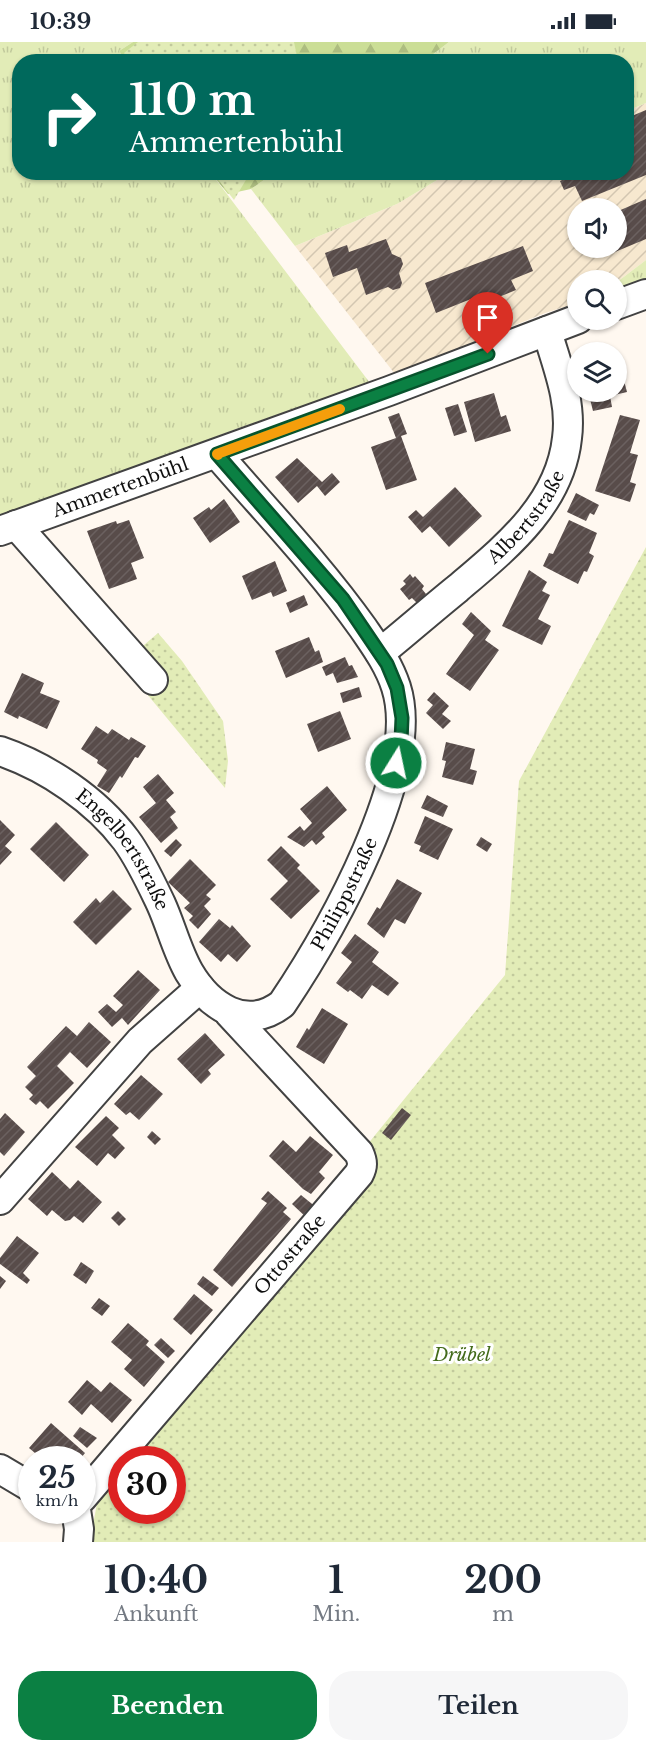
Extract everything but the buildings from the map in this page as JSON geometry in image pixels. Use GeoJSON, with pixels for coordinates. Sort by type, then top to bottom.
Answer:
{"type":"FeatureCollection","features":[{"type":"Feature","properties":{"kind":"street"},"geometry":{"type":"LineString","coordinates":[[627,301],[646,294]]}},
{"type":"Feature","properties":{"kind":"street","name":"Ammertenbühl"},"geometry":{"type":"LineString","coordinates":[[8,528],[217,454],[567,324]]}},
{"type":"Feature","properties":{"kind":"street","name":"Albertstraße"},"geometry":{"type":"LineString","coordinates":[[380,653],[506,548],[536,513],[551,490],[568,438],[568,415],[564,391],[547,331]]}},
{"type":"Feature","properties":{"kind":"street","name":"Philippstraße"},"geometry":{"type":"LineString","coordinates":[[217,454],[343,599],[387,664],[397,688],[402,718],[401,741],[378,826],[334,919],[282,1004],[269,1013],[259,1016],[229,1013]]}},
{"type":"Feature","properties":{"kind":"street"},"geometry":{"type":"LineString","coordinates":[[8,528],[153,680]]}},
{"type":"Feature","properties":{"kind":"street","name":"Engelbertstraße"},"geometry":{"type":"LineString","coordinates":[[0,751],[47,772],[93,806],[117,828],[128,842],[146,875],[161,904],[188,969],[200,988]]}},
{"type":"Feature","properties":{"kind":"street"},"geometry":{"type":"LineString","coordinates":[[0,1200],[140,1041],[200,988],[229,1013]]}},
{"type":"Feature","properties":{"kind":"street","name":"Ottostraße"},"geometry":{"type":"LineString","coordinates":[[96,1482],[363,1167],[359,1154],[229,1013]]}},
{"type":"Feature","properties":{"kind":"street"},"geometry":{"type":"LineString","coordinates":[[0,1469],[18,1480]]}},
{"type":"Feature","properties":{"kind":"street"},"geometry":{"type":"LineString","coordinates":[[78,1524],[78,1542]]}},
{"type":"Feature","properties":{"kind":"shaded area"},"geometry":{"type":"Polygon","coordinates":[[[646,103],[646,260],[627,274],[627,270],[567,270],[567,306],[395,374],[295,246],[397,204],[437,180],[634,180],[634,108],[646,103]]]}},
{"type":"Feature","properties":{"kind":"green space"},"geometry":{"type":"Polygon","coordinates":[[[0,42],[133,42],[119,51],[121,54],[12,54],[12,180],[216,180],[370,383],[236,429],[0,519],[0,42]]]}},
{"type":"Feature","properties":{"kind":"green space"},"geometry":{"type":"Polygon","coordinates":[[[133,42],[449,42],[433,54],[121,54],[119,51],[133,42]]]}},
{"type":"Feature","properties":{"kind":"green space"},"geometry":{"type":"Polygon","coordinates":[[[138,42],[294,42],[297,54],[125,54],[138,42]]]}},
{"type":"Feature","properties":{"kind":"green space"},"geometry":{"type":"Polygon","coordinates":[[[449,42],[646,42],[646,103],[634,108],[634,54],[433,54],[449,42]]]}},
{"type":"Feature","properties":{"kind":"green space"},"geometry":{"type":"Polygon","coordinates":[[[217,180],[264,180],[251,189],[228,194],[217,180]]]}},
{"type":"Feature","properties":{"kind":"green space"},"geometry":{"type":"Polygon","coordinates":[[[218,180],[246,180],[234,200],[218,180]]]}},
{"type":"Feature","properties":{"kind":"green space"},"geometry":{"type":"Polygon","coordinates":[[[264,180],[437,180],[397,204],[295,246],[251,189],[264,180]]]}},
{"type":"Feature","properties":{"kind":"green space"},"geometry":{"type":"Polygon","coordinates":[[[646,260],[646,281],[627,287],[627,274],[646,260]]]}},
{"type":"Feature","properties":{"kind":"green space","name":"Drübel"},"geometry":{"type":"Polygon","coordinates":[[[646,547],[646,1542],[90,1542],[93,1524],[96,1524],[97,1503],[108,1490],[108,1524],[186,1524],[186,1446],[144,1446],[367,1145],[505,975],[519,781],[646,547]]]}},
{"type":"Feature","properties":{"kind":"green space"},"geometry":{"type":"Polygon","coordinates":[[[158,633],[182,661],[223,721],[228,761],[225,788],[122,664],[158,633]]]}},
{"type":"Feature","properties":{"kind":"slow traffic"},"geometry":{"type":"LineString","coordinates":[[218,455],[340,409]]}},
{"type":"Feature","properties":{"kind":"route"},"geometry":{"type":"LineString","coordinates":[[396,763],[401,741],[402,718],[397,688],[387,664],[343,599],[217,454],[488,354]]}}]}
